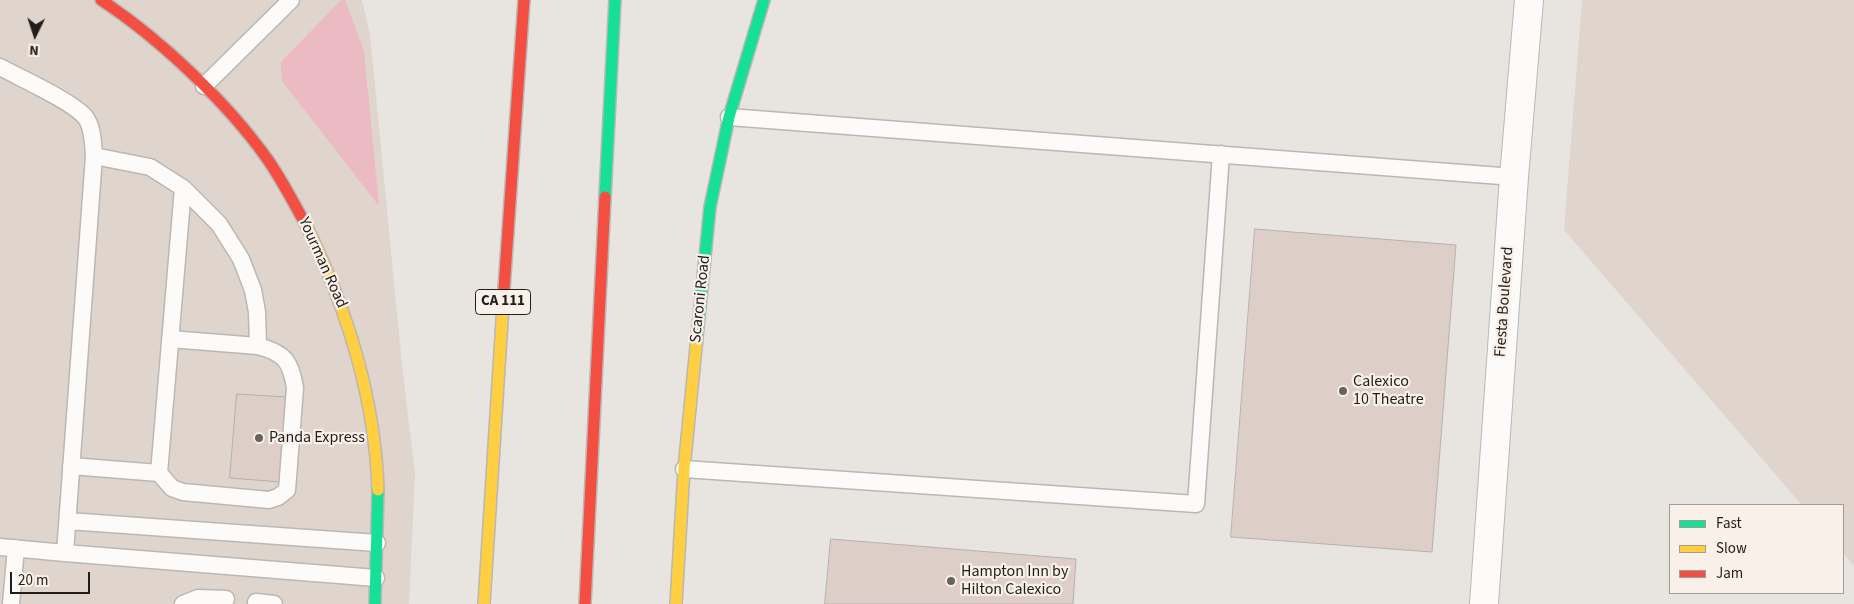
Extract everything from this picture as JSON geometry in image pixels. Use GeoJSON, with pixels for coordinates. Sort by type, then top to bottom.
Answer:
{"type":"FeatureCollection","features":[{"type":"Feature","properties":{"kind":"main road","name":"Yourman Road"},"geometry":{"type":"LineString","coordinates":[[101,0],[164,48],[219,100],[267,159],[300,213],[342,304],[356,348],[374,442],[378,486],[375,604]]}},
{"type":"Feature","properties":{"kind":"main road","name":"CA 111"},"geometry":{"type":"LineString","coordinates":[[484,604],[524,0]]}},
{"type":"Feature","properties":{"kind":"main road"},"geometry":{"type":"LineString","coordinates":[[585,604],[615,0]]}},
{"type":"Feature","properties":{"kind":"main road","name":"Scaroni Road"},"geometry":{"type":"LineString","coordinates":[[676,604],[684,469],[710,207],[729,117],[764,0]]}},
{"type":"Feature","properties":{"kind":"street","name":"Fiesta Boulevard"},"geometry":{"type":"LineString","coordinates":[[1484,604],[1528,0]]}},
{"type":"Feature","properties":{"kind":"lane"},"geometry":{"type":"LineString","coordinates":[[204,86],[290,0]]}},
{"type":"Feature","properties":{"kind":"lane"},"geometry":{"type":"LineString","coordinates":[[0,67],[73,106],[87,119],[92,135],[94,156],[65,553]]}},
{"type":"Feature","properties":{"kind":"lane"},"geometry":{"type":"LineString","coordinates":[[729,117],[1514,177]]}},
{"type":"Feature","properties":{"kind":"lane"},"geometry":{"type":"LineString","coordinates":[[684,469],[1196,504],[1221,154]]}},
{"type":"Feature","properties":{"kind":"lane"},"geometry":{"type":"LineString","coordinates":[[94,156],[150,167],[183,188],[219,224],[242,259],[253,290],[258,346]]}},
{"type":"Feature","properties":{"kind":"lane"},"geometry":{"type":"LineString","coordinates":[[159,473],[183,188]]}},
{"type":"Feature","properties":{"kind":"lane"},"geometry":{"type":"LineString","coordinates":[[71,466],[159,473],[172,488],[183,492],[269,500],[278,497],[287,490],[295,388],[293,372],[286,358],[272,350],[258,346],[170,339]]}},
{"type":"Feature","properties":{"kind":"lane"},"geometry":{"type":"LineString","coordinates":[[68,521],[377,543]]}},
{"type":"Feature","properties":{"kind":"lane"},"geometry":{"type":"LineString","coordinates":[[11,604],[8,548],[376,578]]}},
{"type":"Feature","properties":{"kind":"lane"},"geometry":{"type":"LineString","coordinates":[[182,604],[198,598],[226,599]]}},
{"type":"Feature","properties":{"kind":"lane"},"geometry":{"type":"LineString","coordinates":[[256,602],[274,604]]}},
{"type":"Feature","properties":{"kind":"shaded area"},"geometry":{"type":"Polygon","coordinates":[[[0,0],[362,0],[370,34],[402,365],[415,474],[409,604],[0,604],[0,0]]]}},
{"type":"Feature","properties":{"kind":"shaded area"},"geometry":{"type":"Polygon","coordinates":[[[341,0],[345,0],[364,51],[379,206],[282,81],[281,62],[341,0]]]}},
{"type":"Feature","properties":{"kind":"shaded area"},"geometry":{"type":"Polygon","coordinates":[[[1582,0],[1854,0],[1854,566],[1844,554],[1844,504],[1801,504],[1564,230],[1582,0]]]}},
{"type":"Feature","properties":{"kind":"building","name":"Calexico 10 Theatre"},"geometry":{"type":"Polygon","coordinates":[[[1255,229],[1456,245],[1432,552],[1231,537],[1255,229]]]}},
{"type":"Feature","properties":{"kind":"building","name":"Panda Express"},"geometry":{"type":"Polygon","coordinates":[[[237,394],[287,397],[281,482],[230,478],[237,394]]]}},
{"type":"Feature","properties":{"kind":"building","name":"Hampton Inn by Hilton Calexico"},"geometry":{"type":"Polygon","coordinates":[[[831,539],[1076,559],[1073,604],[825,604],[831,539]]]}},
{"type":"Feature","properties":{"kind":"traffic: fast"},"geometry":{"type":"LineString","coordinates":[[605,197],[615,0]]}},
{"type":"Feature","properties":{"kind":"traffic: fast"},"geometry":{"type":"LineString","coordinates":[[697,337],[710,207],[729,117],[764,0]]}},
{"type":"Feature","properties":{"kind":"traffic: fast"},"geometry":{"type":"LineString","coordinates":[[375,604],[378,490]]}},
{"type":"Feature","properties":{"kind":"traffic: slow"},"geometry":{"type":"LineString","coordinates":[[305,223],[320,254],[356,352],[371,420],[378,490]]}},
{"type":"Feature","properties":{"kind":"traffic: slow"},"geometry":{"type":"LineString","coordinates":[[484,604],[504,289]]}},
{"type":"Feature","properties":{"kind":"traffic: slow"},"geometry":{"type":"LineString","coordinates":[[676,604],[684,469],[697,337]]}},
{"type":"Feature","properties":{"kind":"traffic: jam"},"geometry":{"type":"LineString","coordinates":[[101,0],[169,52],[213,94],[252,138],[283,183],[305,223]]}},
{"type":"Feature","properties":{"kind":"traffic: jam"},"geometry":{"type":"LineString","coordinates":[[504,289],[524,0]]}},
{"type":"Feature","properties":{"kind":"traffic: jam"},"geometry":{"type":"LineString","coordinates":[[585,604],[605,197]]}},
{"type":"Feature","properties":{"kind":"place","name":"Calexico 10 Theatre"},"geometry":{"type":"Point","coordinates":[1343,391]}},
{"type":"Feature","properties":{"kind":"place","name":"Panda Express"},"geometry":{"type":"Point","coordinates":[259,438]}},
{"type":"Feature","properties":{"kind":"place","name":"Hampton Inn by Hilton Calexico"},"geometry":{"type":"Point","coordinates":[951,581]}}]}
